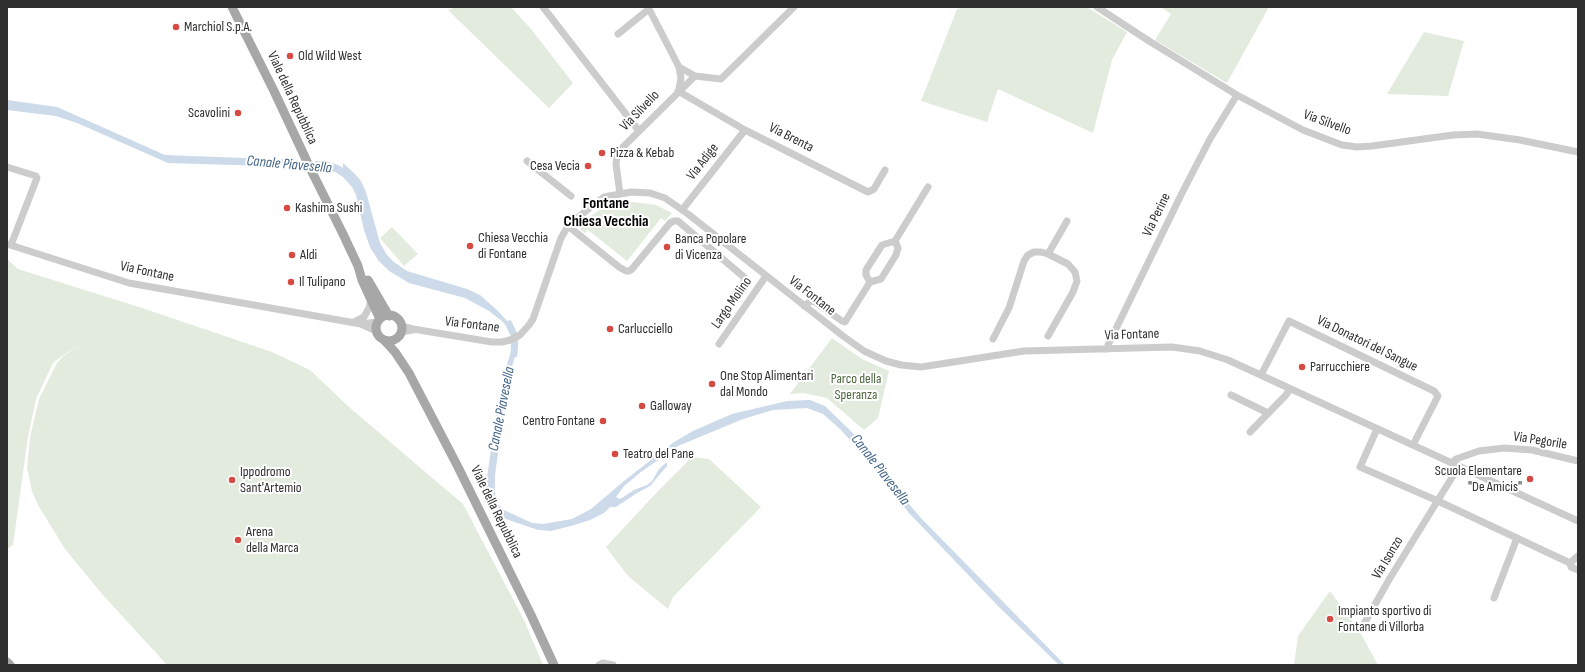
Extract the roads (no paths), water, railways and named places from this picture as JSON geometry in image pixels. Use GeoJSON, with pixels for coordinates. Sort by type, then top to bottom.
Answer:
{"type":"FeatureCollection","features":[{"type":"Feature","properties":{"kind":"main road","name":"Viale della Repubblica"},"geometry":{"type":"LineString","coordinates":[[232,7],[358,266],[362,280],[371,298],[380,338],[384,340],[395,352],[409,374],[458,467],[554,665]]}},
{"type":"Feature","properties":{"kind":"main road","name":"Viale della Repubblica"},"geometry":{"type":"LineString","coordinates":[[358,266],[369,280],[389,316],[396,318],[409,374]]}},
{"type":"Feature","properties":{"kind":"main road"},"geometry":{"type":"LineString","coordinates":[[378,324],[389,316]]}},
{"type":"Feature","properties":{"kind":"main road"},"geometry":{"type":"LineString","coordinates":[[384,340],[390,341],[399,332]]}},
{"type":"Feature","properties":{"kind":"street"},"geometry":{"type":"LineString","coordinates":[[543,7],[638,131]]}},
{"type":"Feature","properties":{"kind":"street"},"geometry":{"type":"LineString","coordinates":[[679,67],[695,76],[720,79],[794,7]]}},
{"type":"Feature","properties":{"kind":"street","name":"Via Silvello"},"geometry":{"type":"LineString","coordinates":[[1097,7],[1148,41],[1237,95],[1303,130],[1342,145],[1357,147],[1372,146],[1453,135],[1477,134],[1520,140],[1578,152]]}},
{"type":"Feature","properties":{"kind":"street"},"geometry":{"type":"LineString","coordinates":[[618,34],[649,8],[679,67],[681,83],[678,91]]}},
{"type":"Feature","properties":{"kind":"street","name":"Via Silvello"},"geometry":{"type":"LineString","coordinates":[[620,194],[616,164],[617,155],[638,131],[695,76]]}},
{"type":"Feature","properties":{"kind":"street","name":"Via Brenta"},"geometry":{"type":"LineString","coordinates":[[678,91],[745,130],[868,192],[874,189],[885,170]]}},
{"type":"Feature","properties":{"kind":"street","name":"Via Perine"},"geometry":{"type":"LineString","coordinates":[[1108,349],[1108,345],[1183,191],[1210,139],[1237,95]]}},
{"type":"Feature","properties":{"kind":"street","name":"Via Adige"},"geometry":{"type":"LineString","coordinates":[[682,210],[745,130]]}},
{"type":"Feature","properties":{"kind":"street"},"geometry":{"type":"LineString","coordinates":[[527,161],[571,196]]}},
{"type":"Feature","properties":{"kind":"street"},"geometry":{"type":"LineString","coordinates":[[7,167],[36,176],[37,178],[9,244]]}},
{"type":"Feature","properties":{"kind":"street"},"geometry":{"type":"LineString","coordinates":[[870,282],[866,275],[866,270],[882,245],[894,242],[928,187]]}},
{"type":"Feature","properties":{"kind":"street","name":"Via Fontane"},"geometry":{"type":"LineString","coordinates":[[399,332],[413,330],[492,342],[510,340],[520,334],[533,319],[561,238],[568,226],[586,210],[604,198],[631,192],[650,192],[665,198],[682,210],[864,351],[892,363],[910,367],[931,366],[1024,351],[1172,347],[1213,354],[1578,521]]}},
{"type":"Feature","properties":{"kind":"street","name":"Largo Molino"},"geometry":{"type":"LineString","coordinates":[[568,226],[626,271],[632,269],[670,223],[678,221],[745,278],[744,283],[733,297]]}},
{"type":"Feature","properties":{"kind":"street"},"geometry":{"type":"LineString","coordinates":[[1048,254],[1067,221]]}},
{"type":"Feature","properties":{"kind":"street"},"geometry":{"type":"LineString","coordinates":[[697,237],[704,228]]}},
{"type":"Feature","properties":{"kind":"street"},"geometry":{"type":"LineString","coordinates":[[843,336],[845,322],[870,282],[881,279],[896,255],[898,248],[894,242]]}},
{"type":"Feature","properties":{"kind":"street","name":"Via Fontane"},"geometry":{"type":"LineString","coordinates":[[9,244],[129,284],[358,323],[378,324]]}},
{"type":"Feature","properties":{"kind":"street"},"geometry":{"type":"LineString","coordinates":[[993,339],[1009,308],[1024,261],[1028,255],[1034,252],[1048,254],[1068,264],[1075,272],[1077,281],[1073,292],[1048,336]]}},
{"type":"Feature","properties":{"kind":"street","name":"Largo Molino"},"geometry":{"type":"LineString","coordinates":[[719,344],[766,276]]}},
{"type":"Feature","properties":{"kind":"street"},"geometry":{"type":"LineString","coordinates":[[358,323],[364,317],[369,308],[371,298]]}},
{"type":"Feature","properties":{"kind":"street"},"geometry":{"type":"LineString","coordinates":[[804,306],[811,301],[815,302],[842,322],[845,322]]}},
{"type":"Feature","properties":{"kind":"street","name":"Via Donatori del Sangue"},"geometry":{"type":"LineString","coordinates":[[1261,375],[1289,321],[1434,391],[1438,396],[1413,445]]}},
{"type":"Feature","properties":{"kind":"street"},"geometry":{"type":"LineString","coordinates":[[1250,432],[1290,389]]}},
{"type":"Feature","properties":{"kind":"street"},"geometry":{"type":"LineString","coordinates":[[1231,395],[1268,413]]}},
{"type":"Feature","properties":{"kind":"street"},"geometry":{"type":"LineString","coordinates":[[1377,429],[1360,467],[1438,501],[1570,563],[1571,567],[1578,570]]}},
{"type":"Feature","properties":{"kind":"street","name":"Via Pegorile"},"geometry":{"type":"LineString","coordinates":[[1455,465],[1456,459],[1479,451],[1504,448],[1532,450],[1578,461]]}},
{"type":"Feature","properties":{"kind":"street","name":"Via Isonzo"},"geometry":{"type":"LineString","coordinates":[[1361,630],[1390,578],[1438,501],[1455,465]]}},
{"type":"Feature","properties":{"kind":"street"},"geometry":{"type":"LineString","coordinates":[[1494,598],[1517,538]]}},
{"type":"Feature","properties":{"kind":"street"},"geometry":{"type":"LineString","coordinates":[[1570,563],[1578,556]]}},
{"type":"Feature","properties":{"kind":"street"},"geometry":{"type":"LineString","coordinates":[[599,665],[603,663],[613,665]]}},
{"type":"Feature","properties":{"kind":"water"},"geometry":{"type":"Polygon","coordinates":[[[7,100],[57,107],[165,155],[297,160],[299,167],[168,163],[77,123],[56,116],[7,110],[7,100]]]}},
{"type":"Feature","properties":{"kind":"water"},"geometry":{"type":"Polygon","coordinates":[[[315,161],[326,161],[343,168],[343,163],[361,181],[366,192],[380,243],[387,255],[394,262],[407,271],[467,289],[480,295],[498,311],[516,331],[511,334],[509,329],[502,321],[489,311],[465,298],[409,283],[389,271],[378,260],[370,247],[364,230],[356,195],[352,187],[343,177],[335,172],[318,168],[315,161]]]}},
{"type":"Feature","properties":{"kind":"water"},"geometry":{"type":"Polygon","coordinates":[[[518,344],[508,382],[495,475],[495,496],[497,503],[504,510],[532,523],[543,524],[572,519],[591,509],[674,442],[693,431],[732,414],[787,401],[810,400],[825,406],[861,441],[886,471],[903,497],[920,517],[1065,665],[1059,665],[998,606],[909,513],[867,459],[840,429],[823,414],[807,408],[773,410],[743,419],[678,446],[641,472],[624,486],[616,497],[620,499],[634,490],[647,485],[652,481],[659,469],[667,462],[667,466],[650,486],[616,507],[610,507],[604,513],[590,520],[551,531],[538,530],[500,517],[492,511],[487,499],[486,485],[498,400],[513,346],[518,344]]]}},
{"type":"Feature","properties":{"kind":"waterway","name":"Canale Piavesella"},"geometry":{"type":"LineString","coordinates":[[289,164],[325,166]]}},
{"type":"Feature","properties":{"kind":"waterway","name":"Canale Piavesella"},"geometry":{"type":"LineString","coordinates":[[509,324],[515,337],[514,354]]}},
{"type":"Feature","properties":{"kind":"place","name":"Marchiol S.p.A."},"geometry":{"type":"Point","coordinates":[176,27]}},
{"type":"Feature","properties":{"kind":"place","name":"Old Wild West"},"geometry":{"type":"Point","coordinates":[290,56]}},
{"type":"Feature","properties":{"kind":"place","name":"Scavolini"},"geometry":{"type":"Point","coordinates":[238,113]}},
{"type":"Feature","properties":{"kind":"place","name":"Pizza & Kebab"},"geometry":{"type":"Point","coordinates":[602,153]}},
{"type":"Feature","properties":{"kind":"place","name":"Cesa Vecia"},"geometry":{"type":"Point","coordinates":[588,166]}},
{"type":"Feature","properties":{"kind":"place","name":"Kashima Sushi"},"geometry":{"type":"Point","coordinates":[287,208]}},
{"type":"Feature","properties":{"kind":"place","name":"Chiesa Vecchia di Fontane"},"geometry":{"type":"Point","coordinates":[470,246]}},
{"type":"Feature","properties":{"kind":"place","name":"Banca Popolare di Vicenza"},"geometry":{"type":"Point","coordinates":[667,247]}},
{"type":"Feature","properties":{"kind":"place","name":"Aldi"},"geometry":{"type":"Point","coordinates":[292,255]}},
{"type":"Feature","properties":{"kind":"place","name":"Il Tulipano"},"geometry":{"type":"Point","coordinates":[291,282]}},
{"type":"Feature","properties":{"kind":"place","name":"Carlucciello"},"geometry":{"type":"Point","coordinates":[610,329]}},
{"type":"Feature","properties":{"kind":"place","name":"Parrucchiere"},"geometry":{"type":"Point","coordinates":[1302,367]}},
{"type":"Feature","properties":{"kind":"place","name":"One Stop Alimentari dal Mondo"},"geometry":{"type":"Point","coordinates":[712,384]}},
{"type":"Feature","properties":{"kind":"place","name":"Galloway"},"geometry":{"type":"Point","coordinates":[642,406]}},
{"type":"Feature","properties":{"kind":"place","name":"Centro Fontane"},"geometry":{"type":"Point","coordinates":[603,421]}},
{"type":"Feature","properties":{"kind":"place","name":"Teatro del Pane"},"geometry":{"type":"Point","coordinates":[615,454]}},
{"type":"Feature","properties":{"kind":"place","name":"Scuola Elementare \"De Amicis\""},"geometry":{"type":"Point","coordinates":[1530,479]}},
{"type":"Feature","properties":{"kind":"place","name":"Ippodromo Sant'Artemio"},"geometry":{"type":"Point","coordinates":[232,480]}},
{"type":"Feature","properties":{"kind":"place","name":"Arena della Marca"},"geometry":{"type":"Point","coordinates":[238,540]}},
{"type":"Feature","properties":{"kind":"place","name":"Impianto sportivo di Fontane di Villorba"},"geometry":{"type":"Point","coordinates":[1330,619]}},
{"type":"Feature","properties":{"kind":"district","name":"Fontane Chiesa Vecchia"},"geometry":{"type":"Point","coordinates":[606,213]}},
{"type":"Feature","properties":{"kind":"park label","name":"Parco della Speranza"},"geometry":{"type":"Point","coordinates":[856,388]}}]}
